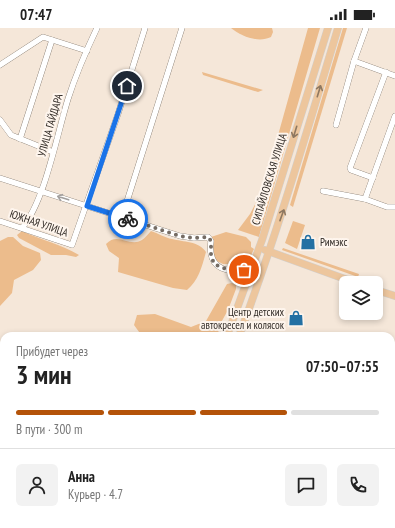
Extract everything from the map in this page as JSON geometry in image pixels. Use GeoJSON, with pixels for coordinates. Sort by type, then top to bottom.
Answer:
{"type":"FeatureCollection","features":[{"type":"Feature","properties":{"kind":"main road","name":"СИПАЙЛОВСКАЯ УЛИЦА"},"geometry":{"type":"LineString","coordinates":[[228,332],[259,248],[328,28]]}},
{"type":"Feature","properties":{"kind":"main road","name":"СИПАЙЛОВСКАЯ УЛИЦА"},"geometry":{"type":"LineString","coordinates":[[241,332],[284,210],[338,28]]}},
{"type":"Feature","properties":{"kind":"main road"},"geometry":{"type":"LineString","coordinates":[[259,248],[339,277]]}},
{"type":"Feature","properties":{"kind":"main road"},"geometry":{"type":"LineString","coordinates":[[383,292],[395,296]]}},
{"type":"Feature","properties":{"kind":"street","name":"УЛИЦА ГАЙДАРА"},"geometry":{"type":"LineString","coordinates":[[22,228],[29,219],[40,191],[73,85],[97,28]]}},
{"type":"Feature","properties":{"kind":"street"},"geometry":{"type":"LineString","coordinates":[[87,206],[145,28]]}},
{"type":"Feature","properties":{"kind":"street"},"geometry":{"type":"LineString","coordinates":[[122,217],[182,28]]}},
{"type":"Feature","properties":{"kind":"street"},"geometry":{"type":"LineString","coordinates":[[336,125],[354,61],[366,28]]}},
{"type":"Feature","properties":{"kind":"street"},"geometry":{"type":"LineString","coordinates":[[0,65],[43,37],[87,51]]}},
{"type":"Feature","properties":{"kind":"street"},"geometry":{"type":"LineString","coordinates":[[20,139],[52,40]]}},
{"type":"Feature","properties":{"kind":"street"},"geometry":{"type":"LineString","coordinates":[[354,61],[395,76]]}},
{"type":"Feature","properties":{"kind":"street"},"geometry":{"type":"LineString","coordinates":[[373,178],[350,168],[386,72]]}},
{"type":"Feature","properties":{"kind":"street"},"geometry":{"type":"LineString","coordinates":[[365,199],[395,116]]}},
{"type":"Feature","properties":{"kind":"street"},"geometry":{"type":"LineString","coordinates":[[0,120],[11,135],[53,152]]}},
{"type":"Feature","properties":{"kind":"street"},"geometry":{"type":"LineString","coordinates":[[0,178],[180,236],[194,238],[208,237],[211,241],[210,249],[212,260],[217,266],[235,270],[253,266]]}},
{"type":"Feature","properties":{"kind":"street"},"geometry":{"type":"LineString","coordinates":[[323,191],[365,199],[387,207],[395,207]]}},
{"type":"Feature","properties":{"kind":"street","name":"ЮЖНАЯ УЛИЦА"},"geometry":{"type":"LineString","coordinates":[[0,221],[72,245],[87,206]]}},
{"type":"Feature","properties":{"kind":"shaded area"},"geometry":{"type":"Polygon","coordinates":[[[231,28],[272,28],[273,32],[271,37],[266,39],[256,39],[240,34],[231,28]]]}},
{"type":"Feature","properties":{"kind":"shaded area"},"geometry":{"type":"Polygon","coordinates":[[[308,28],[320,28],[259,237],[238,230],[250,214],[263,189],[308,28]]]}},
{"type":"Feature","properties":{"kind":"shaded area"},"geometry":{"type":"Polygon","coordinates":[[[343,28],[347,28],[293,207],[290,205],[343,28]]]}},
{"type":"Feature","properties":{"kind":"shaded area"},"geometry":{"type":"Polygon","coordinates":[[[202,72],[263,90],[258,92],[203,75],[202,72]]]}},
{"type":"Feature","properties":{"kind":"shaded area"},"geometry":{"type":"Polygon","coordinates":[[[293,221],[305,225],[297,249],[285,243],[293,221]]]}},
{"type":"Feature","properties":{"kind":"shaded area"},"geometry":{"type":"Polygon","coordinates":[[[22,231],[79,255],[76,257],[51,255],[19,238],[17,235],[22,231]]]}},
{"type":"Feature","properties":{"kind":"shaded area"},"geometry":{"type":"Polygon","coordinates":[[[151,231],[169,238],[190,242],[203,248],[206,252],[197,277],[187,290],[173,288],[118,272],[119,258],[109,251],[106,244],[110,240],[115,239],[137,242],[143,239],[151,231]]]}},
{"type":"Feature","properties":{"kind":"shaded area"},"geometry":{"type":"Polygon","coordinates":[[[226,232],[246,237],[251,242],[251,247],[254,249],[247,264],[223,264],[215,260],[211,237],[226,232]]]}},
{"type":"Feature","properties":{"kind":"shaded area"},"geometry":{"type":"Polygon","coordinates":[[[8,237],[13,237],[23,246],[40,253],[41,260],[33,270],[14,280],[12,293],[0,306],[0,241],[8,237]]]}},
{"type":"Feature","properties":{"kind":"shaded area"},"geometry":{"type":"Polygon","coordinates":[[[283,248],[359,274],[358,276],[355,276],[282,250],[283,248]]]}},
{"type":"Feature","properties":{"kind":"shaded area"},"geometry":{"type":"Polygon","coordinates":[[[232,283],[236,285],[236,289],[228,310],[218,328],[218,332],[139,332],[134,325],[137,315],[155,314],[191,327],[206,321],[227,284],[232,283]]]}},
{"type":"Feature","properties":{"kind":"way so far"},"geometry":{"type":"LineString","coordinates":[[128,219],[180,236],[194,238],[208,237],[211,241],[210,249],[214,264],[226,269],[244,270]]}},
{"type":"Feature","properties":{"kind":"place","name":"Римэкс"},"geometry":{"type":"Point","coordinates":[308,242]}},
{"type":"Feature","properties":{"kind":"place","name":"Центр детских автокресел и колясок"},"geometry":{"type":"Point","coordinates":[296,318]}},
{"type":"Feature","properties":{"kind":"route"},"geometry":{"type":"LineString","coordinates":[[127,86],[87,206],[128,219]]}}]}
